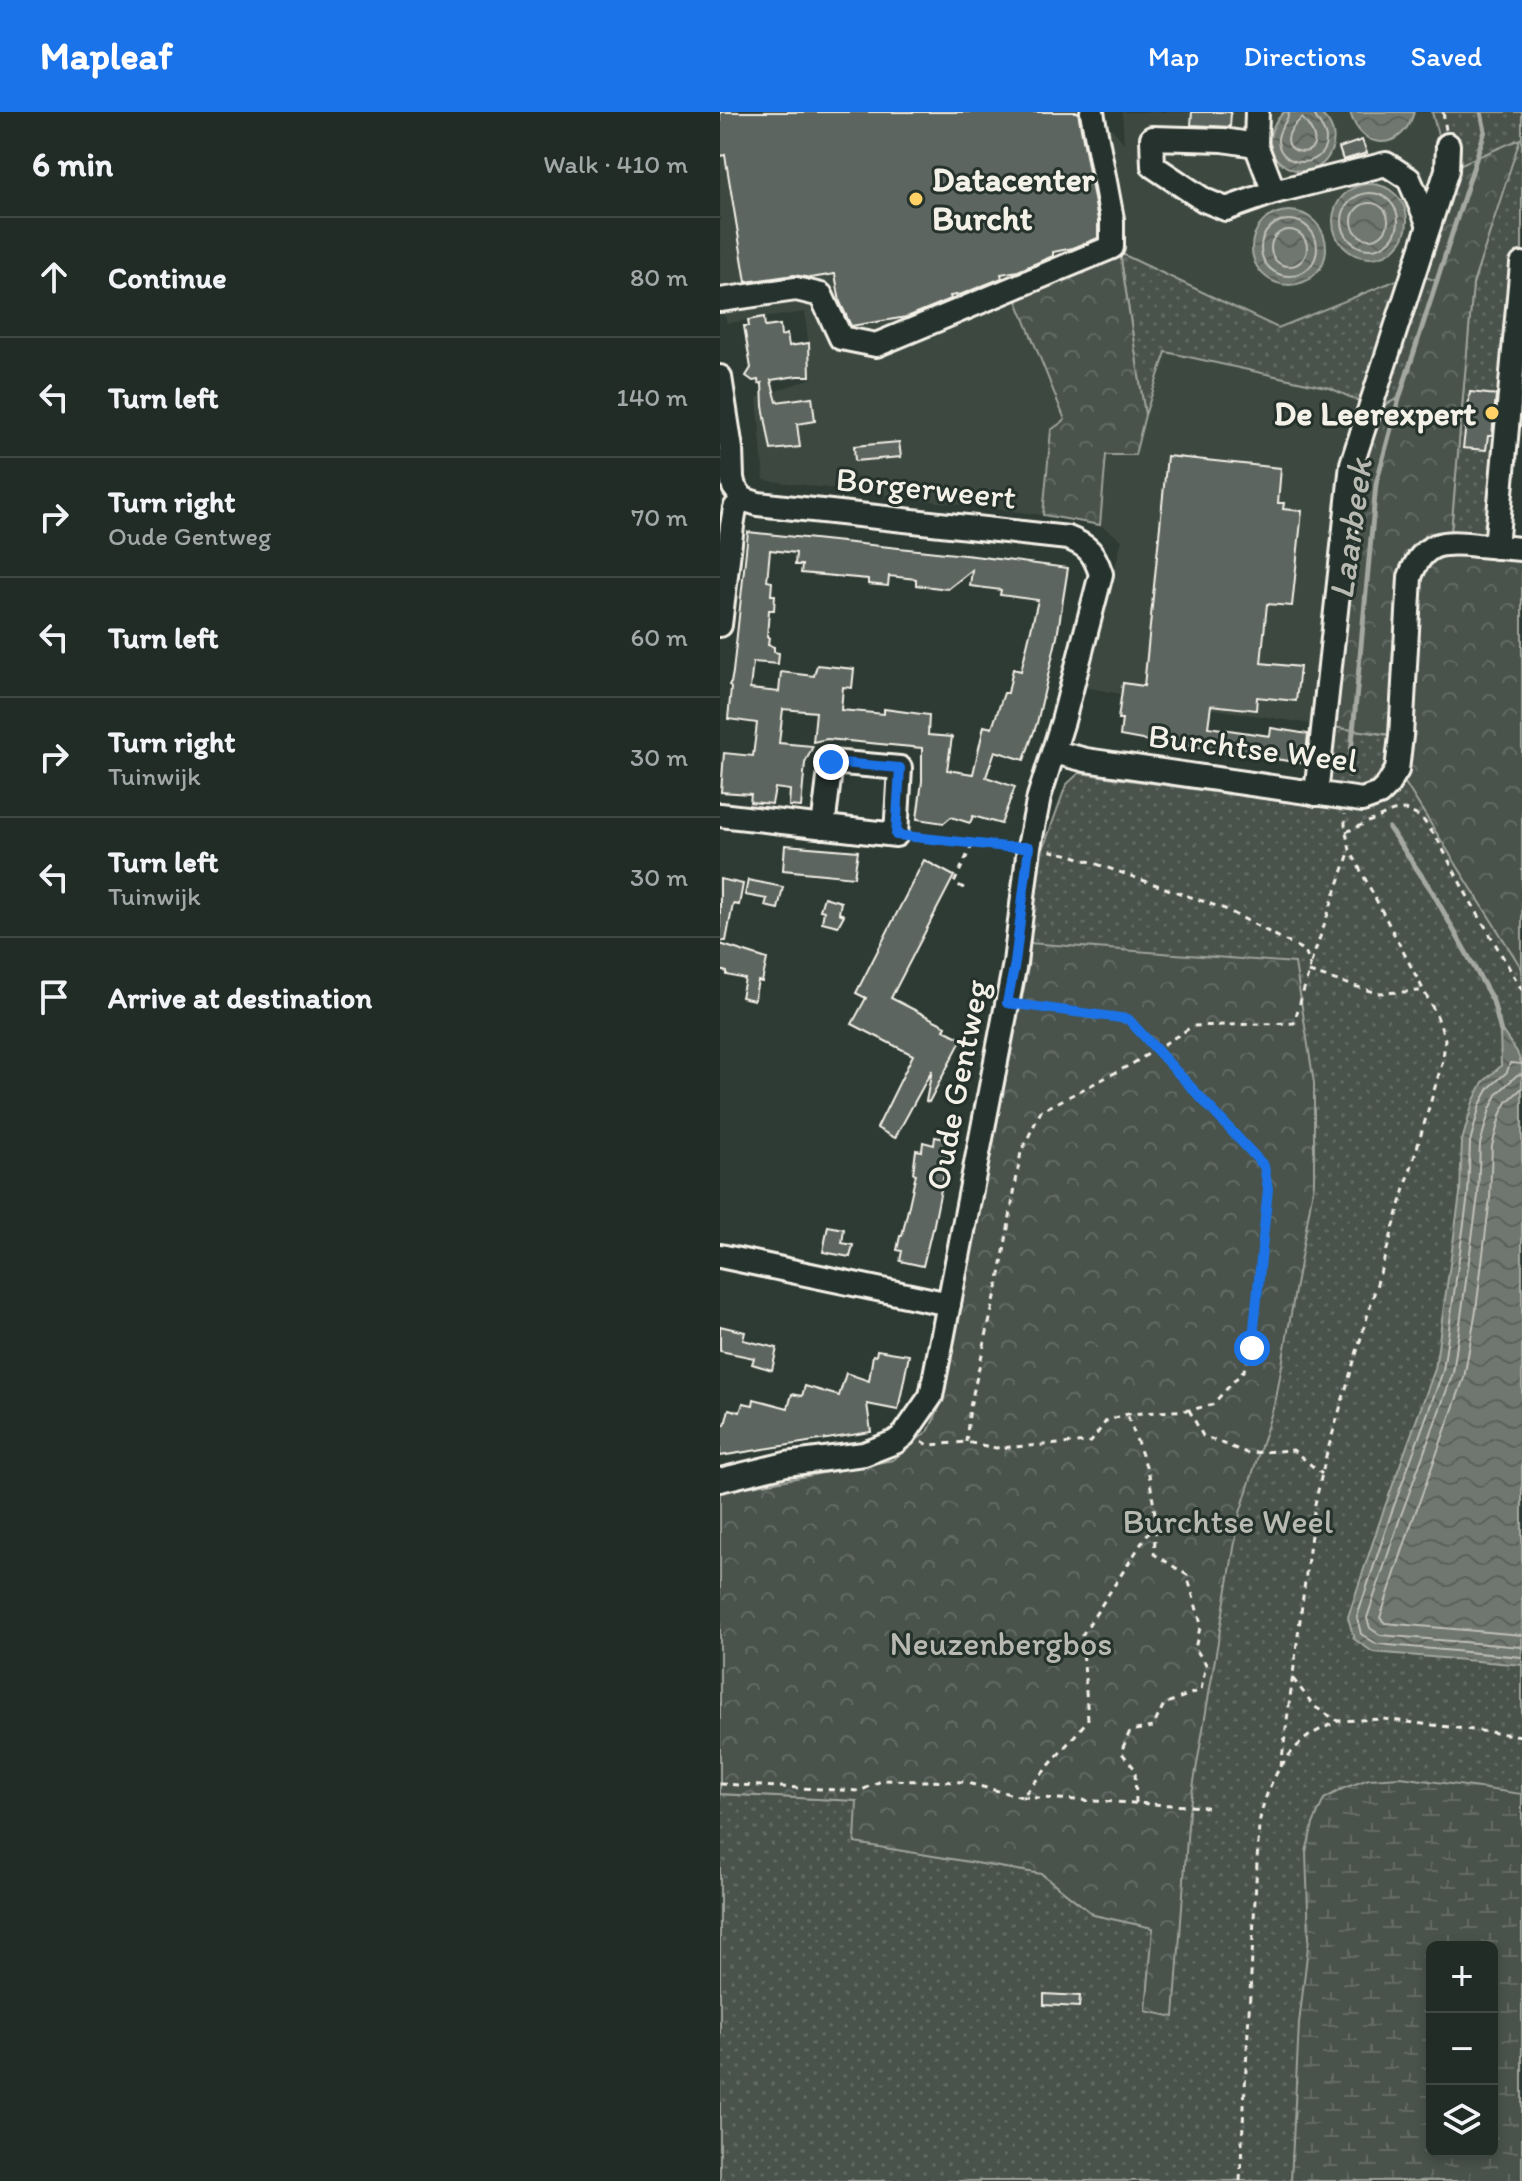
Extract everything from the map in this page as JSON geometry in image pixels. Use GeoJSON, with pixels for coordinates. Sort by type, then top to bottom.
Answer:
{"type":"FeatureCollection","features":[{"type":"Feature","properties":{"kind":"street"},"geometry":{"type":"LineString","coordinates":[[720,300],[796,289],[821,295],[841,338],[876,345],[1112,247],[1112,219],[1092,112]]}},
{"type":"Feature","properties":{"kind":"street"},"geometry":{"type":"LineString","coordinates":[[1257,112],[1256,145],[1274,192]]}},
{"type":"Feature","properties":{"kind":"street"},"geometry":{"type":"LineString","coordinates":[[1256,145],[1223,140],[1152,138],[1153,166],[1204,200],[1226,209],[1274,192],[1386,164],[1409,179],[1429,225]]}},
{"type":"Feature","properties":{"kind":"street"},"geometry":{"type":"LineString","coordinates":[[1316,794],[1352,464],[1447,170],[1448,145]]}},
{"type":"Feature","properties":{"kind":"street"},"geometry":{"type":"LineString","coordinates":[[1496,547],[1522,264]]}},
{"type":"Feature","properties":{"kind":"street"},"geometry":{"type":"LineString","coordinates":[[720,377],[731,449],[732,478],[734,487],[743,499],[735,508],[720,625]]}},
{"type":"Feature","properties":{"kind":"street","name":"Borgerweert"},"geometry":{"type":"LineString","coordinates":[[743,499],[758,504],[1068,538],[1083,544],[1096,557]]}},
{"type":"Feature","properties":{"kind":"street","name":"Burchtse Weel"},"geometry":{"type":"LineString","coordinates":[[1054,752],[1086,760],[1344,798],[1362,800],[1379,794],[1397,770],[1410,577],[1421,555],[1435,544],[1450,542],[1522,549]]}},
{"type":"Feature","properties":{"kind":"street","name":"Oude Gentweg"},"geometry":{"type":"LineString","coordinates":[[720,1480],[786,1464],[864,1454],[895,1442],[904,1435],[931,1396],[1015,963],[1029,847],[1039,797],[1101,574],[1096,557]]}},
{"type":"Feature","properties":{"kind":"street"},"geometry":{"type":"LineString","coordinates":[[720,815],[823,827],[896,835],[900,768],[831,762],[823,827]]}},
{"type":"Feature","properties":{"kind":"street"},"geometry":{"type":"LineString","coordinates":[[720,1256],[949,1304]]}},
{"type":"Feature","properties":{"kind":"path"},"geometry":{"type":"LineString","coordinates":[[1281,1767],[1315,1504],[1443,1060],[1445,1039],[1437,1016],[1350,850],[1344,798]]}},
{"type":"Feature","properties":{"kind":"path"},"geometry":{"type":"LineString","coordinates":[[1346,832],[1393,811],[1405,810],[1421,817],[1438,840],[1522,990]]}},
{"type":"Feature","properties":{"kind":"path"},"geometry":{"type":"LineString","coordinates":[[896,835],[1029,847],[1071,855],[1225,909],[1305,951],[1310,966]]}},
{"type":"Feature","properties":{"kind":"path"},"geometry":{"type":"LineString","coordinates":[[964,888],[954,883],[973,843]]}},
{"type":"Feature","properties":{"kind":"path"},"geometry":{"type":"LineString","coordinates":[[966,1442],[970,1407],[1000,1275],[1021,1152],[1041,1111],[1132,1064],[1193,1026],[1294,1023],[1350,850]]}},
{"type":"Feature","properties":{"kind":"path"},"geometry":{"type":"LineString","coordinates":[[1309,972],[1377,993],[1424,991]]}},
{"type":"Feature","properties":{"kind":"path"},"geometry":{"type":"LineString","coordinates":[[904,1435],[929,1445],[966,1442],[996,1448],[1091,1442],[1106,1421],[1127,1414],[1189,1410],[1212,1405],[1244,1370],[1252,1348],[1268,1189],[1264,1166],[1128,1019],[1007,1003]]}},
{"type":"Feature","properties":{"kind":"path"},"geometry":{"type":"LineString","coordinates":[[1189,1410],[1203,1436],[1247,1453],[1293,1450],[1322,1474]]}},
{"type":"Feature","properties":{"kind":"path"},"geometry":{"type":"LineString","coordinates":[[1127,1414],[1149,1474],[1156,1521],[1154,1554],[1187,1575],[1201,1624],[1195,1648],[1206,1664],[1201,1690],[1164,1704],[1153,1727],[1130,1731],[1121,1752],[1135,1769],[1136,1803]]}},
{"type":"Feature","properties":{"kind":"path"},"geometry":{"type":"LineString","coordinates":[[1022,1797],[1088,1720],[1082,1635],[1156,1521]]}},
{"type":"Feature","properties":{"kind":"path"},"geometry":{"type":"LineString","coordinates":[[1292,1678],[1315,1707],[1338,1721]]}},
{"type":"Feature","properties":{"kind":"path"},"geometry":{"type":"LineString","coordinates":[[1240,2181],[1259,1825],[1262,1804],[1281,1767],[1310,1735],[1338,1721],[1383,1719],[1522,1736]]}},
{"type":"Feature","properties":{"kind":"path"},"geometry":{"type":"LineString","coordinates":[[720,1784],[860,1791],[883,1780],[963,1782],[1022,1797],[1207,1807]]}},
{"type":"Feature","properties":{"kind":"shaded area"},"geometry":{"type":"Polygon","coordinates":[[[720,112],[1098,112],[1124,143],[1122,112],[1432,112],[1447,170],[1414,273],[1278,328],[1120,253],[1016,299],[1065,420],[1051,430],[1043,515],[764,480],[757,398],[812,378],[805,312],[727,323],[720,300],[720,112]]]}},
{"type":"Feature","properties":{"kind":"shaded area"},"geometry":{"type":"Polygon","coordinates":[[[1166,352],[1330,388],[1376,409],[1332,727],[1084,687],[1122,540],[1100,525],[1106,455],[1135,454],[1166,352]]]}},
{"type":"Feature","properties":{"kind":"green space","name":"De Leerexpert"},"geometry":{"type":"Polygon","coordinates":[[[1432,112],[1522,112],[1522,264],[1496,547],[1450,542],[1473,284],[1519,140],[1447,170],[1432,112]]]}},
{"type":"Feature","properties":{"kind":"green space"},"geometry":{"type":"Polygon","coordinates":[[[1520,139],[1473,284],[1450,542],[1522,549],[1522,969],[1397,770],[1401,736],[1332,727],[1358,466],[1376,409],[1399,398],[1437,281],[1414,273],[1447,170],[1520,139]]]}},
{"type":"Feature","properties":{"kind":"green space"},"geometry":{"type":"Polygon","coordinates":[[[1120,253],[1278,328],[1414,273],[1437,280],[1399,399],[1376,409],[1330,388],[1166,352],[1145,415],[1120,253]]]}},
{"type":"Feature","properties":{"kind":"green space"},"geometry":{"type":"Polygon","coordinates":[[[1120,253],[1145,415],[1135,455],[1106,455],[1100,525],[1043,515],[1051,430],[1065,420],[1016,298],[1120,253]]]}},
{"type":"Feature","properties":{"kind":"green space","name":"Burchtse Weel"},"geometry":{"type":"Polygon","coordinates":[[[1332,727],[1522,754],[1522,2181],[720,2181],[720,1794],[858,1801],[855,1843],[1042,1874],[1094,1915],[1154,1928],[1146,2010],[1188,1818],[941,1404],[1028,968],[1042,852],[1066,785],[1079,773],[1321,807],[1332,727]]]}},
{"type":"Feature","properties":{"kind":"green space","name":"Neuzenbergbos"},"geometry":{"type":"Polygon","coordinates":[[[1029,943],[1295,963],[1314,1083],[1314,1183],[1276,1399],[1240,1513],[1189,1811],[1174,2017],[1146,2011],[1153,1928],[1094,1915],[1042,1874],[855,1843],[857,1801],[720,1794],[720,1492],[893,1460],[929,1430],[941,1404],[1028,968],[1029,943]]]}},
{"type":"Feature","properties":{"kind":"green space"},"geometry":{"type":"Polygon","coordinates":[[[1401,1777],[1522,1794],[1522,2181],[1291,2181],[1299,2024],[1309,1938],[1306,1852],[1324,1799],[1369,1779],[1401,1777]]]}},
{"type":"Feature","properties":{"kind":"water"},"geometry":{"type":"Polygon","coordinates":[[[1284,112],[1319,112],[1331,127],[1333,145],[1325,161],[1313,169],[1299,171],[1286,166],[1276,157],[1270,145],[1272,129],[1284,112]]]}},
{"type":"Feature","properties":{"kind":"water"},"geometry":{"type":"Polygon","coordinates":[[[1350,112],[1414,112],[1401,134],[1382,142],[1363,134],[1350,112]]]}},
{"type":"Feature","properties":{"kind":"water"},"geometry":{"type":"Polygon","coordinates":[[[1370,184],[1384,187],[1396,195],[1404,207],[1407,221],[1404,235],[1396,247],[1384,255],[1370,258],[1356,255],[1344,247],[1336,235],[1333,221],[1336,207],[1344,195],[1356,187],[1370,184]]]}},
{"type":"Feature","properties":{"kind":"water"},"geometry":{"type":"Polygon","coordinates":[[[1289,211],[1303,214],[1315,222],[1323,234],[1326,248],[1323,262],[1315,274],[1303,282],[1289,285],[1275,282],[1263,274],[1255,262],[1252,248],[1255,234],[1263,222],[1275,214],[1289,211]]]}},
{"type":"Feature","properties":{"kind":"water"},"geometry":{"type":"Polygon","coordinates":[[[1500,1028],[1517,1052],[1522,1066],[1522,1665],[1373,1652],[1354,1639],[1348,1617],[1435,1369],[1460,1194],[1462,1141],[1473,1102],[1483,1082],[1501,1066],[1500,1028]]]}},
{"type":"Feature","properties":{"kind":"building","name":"Datacenter Burcht"},"geometry":{"type":"Polygon","coordinates":[[[720,112],[1078,112],[1098,220],[1098,238],[1053,252],[1053,256],[1018,271],[1001,274],[1002,278],[950,296],[951,299],[907,317],[851,326],[840,302],[835,274],[811,278],[794,275],[746,282],[725,155],[720,156],[720,112]]]}},
{"type":"Feature","properties":{"kind":"building"},"geometry":{"type":"Polygon","coordinates":[[[1192,112],[1231,112],[1230,127],[1191,125],[1192,112]]]}},
{"type":"Feature","properties":{"kind":"building"},"geometry":{"type":"Polygon","coordinates":[[[1362,140],[1367,153],[1343,160],[1339,148],[1362,140]]]}},
{"type":"Feature","properties":{"kind":"building"},"geometry":{"type":"Polygon","coordinates":[[[764,317],[765,327],[780,325],[781,336],[787,334],[789,346],[809,343],[810,376],[771,380],[777,402],[812,397],[815,421],[797,424],[800,447],[771,450],[762,383],[746,376],[751,368],[744,326],[749,326],[748,320],[764,317]]]}},
{"type":"Feature","properties":{"kind":"building"},"geometry":{"type":"Polygon","coordinates":[[[1470,392],[1496,395],[1492,436],[1488,436],[1486,450],[1463,448],[1470,392]]]}},
{"type":"Feature","properties":{"kind":"building"},"geometry":{"type":"Polygon","coordinates":[[[899,442],[901,457],[855,461],[854,446],[899,442]]]}},
{"type":"Feature","properties":{"kind":"building"},"geometry":{"type":"Polygon","coordinates":[[[1167,456],[1281,468],[1278,503],[1284,503],[1283,509],[1302,511],[1292,606],[1267,604],[1261,663],[1300,667],[1296,701],[1257,697],[1256,710],[1211,705],[1208,727],[1270,736],[1271,728],[1308,734],[1305,763],[1120,736],[1122,719],[1118,719],[1123,683],[1144,686],[1167,456]]]}},
{"type":"Feature","properties":{"kind":"building"},"geometry":{"type":"Polygon","coordinates":[[[748,532],[1068,568],[1057,637],[1037,723],[1024,760],[995,751],[986,777],[1015,787],[1001,824],[973,816],[970,823],[951,817],[944,823],[917,819],[922,748],[827,739],[813,742],[816,712],[783,709],[779,743],[813,746],[805,763],[801,807],[789,806],[790,790],[775,788],[772,804],[750,802],[751,794],[721,792],[724,753],[753,756],[757,723],[728,719],[729,685],[748,532]],[[770,550],[767,581],[772,582],[771,595],[775,595],[774,610],[769,610],[767,637],[768,645],[779,653],[778,664],[753,662],[750,689],[779,692],[781,672],[814,676],[817,665],[854,669],[852,688],[843,687],[841,710],[884,714],[884,709],[929,715],[928,735],[952,737],[947,770],[973,774],[984,726],[992,728],[1004,693],[1008,693],[1013,669],[1021,671],[1038,600],[1000,595],[1001,590],[970,586],[972,570],[948,589],[916,585],[916,579],[889,576],[888,586],[868,584],[868,579],[801,573],[802,565],[795,565],[796,553],[770,550]]]}},
{"type":"Feature","properties":{"kind":"building"},"geometry":{"type":"Polygon","coordinates":[[[785,845],[858,851],[854,877],[783,870],[785,845]]]}},
{"type":"Feature","properties":{"kind":"building"},"geometry":{"type":"Polygon","coordinates":[[[924,860],[954,876],[891,998],[946,1026],[944,1030],[962,1039],[929,1102],[926,1101],[932,1070],[895,1138],[877,1128],[913,1055],[852,1024],[866,998],[856,993],[924,860]]]}},
{"type":"Feature","properties":{"kind":"building"},"geometry":{"type":"Polygon","coordinates":[[[720,879],[743,884],[739,905],[733,904],[726,941],[720,941],[720,879]]]}},
{"type":"Feature","properties":{"kind":"building"},"geometry":{"type":"Polygon","coordinates":[[[748,880],[783,887],[778,909],[765,906],[767,899],[745,895],[748,880]]]}},
{"type":"Feature","properties":{"kind":"building"},"geometry":{"type":"Polygon","coordinates":[[[824,897],[841,902],[839,913],[844,915],[838,926],[822,922],[824,911],[820,910],[824,897]]]}},
{"type":"Feature","properties":{"kind":"building"},"geometry":{"type":"Polygon","coordinates":[[[720,944],[767,959],[754,1000],[741,997],[745,979],[720,970],[720,944]]]}},
{"type":"Feature","properties":{"kind":"building"},"geometry":{"type":"Polygon","coordinates":[[[935,1137],[951,1140],[923,1266],[900,1261],[902,1251],[897,1250],[916,1174],[913,1173],[916,1150],[922,1151],[923,1142],[934,1145],[935,1137]]]}},
{"type":"Feature","properties":{"kind":"building"},"geometry":{"type":"Polygon","coordinates":[[[828,1226],[844,1229],[842,1243],[853,1245],[850,1257],[823,1252],[828,1226]]]}},
{"type":"Feature","properties":{"kind":"building"},"geometry":{"type":"Polygon","coordinates":[[[720,1326],[745,1332],[743,1340],[777,1348],[772,1370],[752,1364],[754,1358],[720,1351],[720,1326]]]}},
{"type":"Feature","properties":{"kind":"building"},"geometry":{"type":"Polygon","coordinates":[[[877,1350],[909,1355],[898,1410],[867,1404],[871,1432],[720,1456],[720,1425],[725,1425],[729,1409],[740,1412],[743,1403],[753,1405],[754,1399],[788,1408],[792,1394],[802,1396],[805,1386],[839,1396],[846,1373],[869,1381],[873,1355],[876,1356],[877,1350]]]}},
{"type":"Feature","properties":{"kind":"building"},"geometry":{"type":"Polygon","coordinates":[[[1044,1994],[1080,1996],[1079,2007],[1044,2005],[1044,1994]]]}},
{"type":"Feature","properties":{"kind":"waterway","name":"Laarbeek"},"geometry":{"type":"LineString","coordinates":[[1349,775],[1376,484],[1399,399],[1485,131],[1481,112]]}},
{"type":"Feature","properties":{"kind":"waterway","name":"Laarbeek"},"geometry":{"type":"LineString","coordinates":[[1389,828],[1432,891],[1493,1001],[1501,1032]]}},
{"type":"Feature","properties":{"kind":"place","name":"Datacenter Burcht"},"geometry":{"type":"Point","coordinates":[916,199]}},
{"type":"Feature","properties":{"kind":"place","name":"De Leerexpert"},"geometry":{"type":"Point","coordinates":[1492,413]}},
{"type":"Feature","properties":{"kind":"route"},"geometry":{"type":"LineString","coordinates":[[831,762],[900,768],[896,835],[1029,847],[1007,1003],[1128,1019],[1264,1166],[1268,1189],[1252,1348]]}}]}
